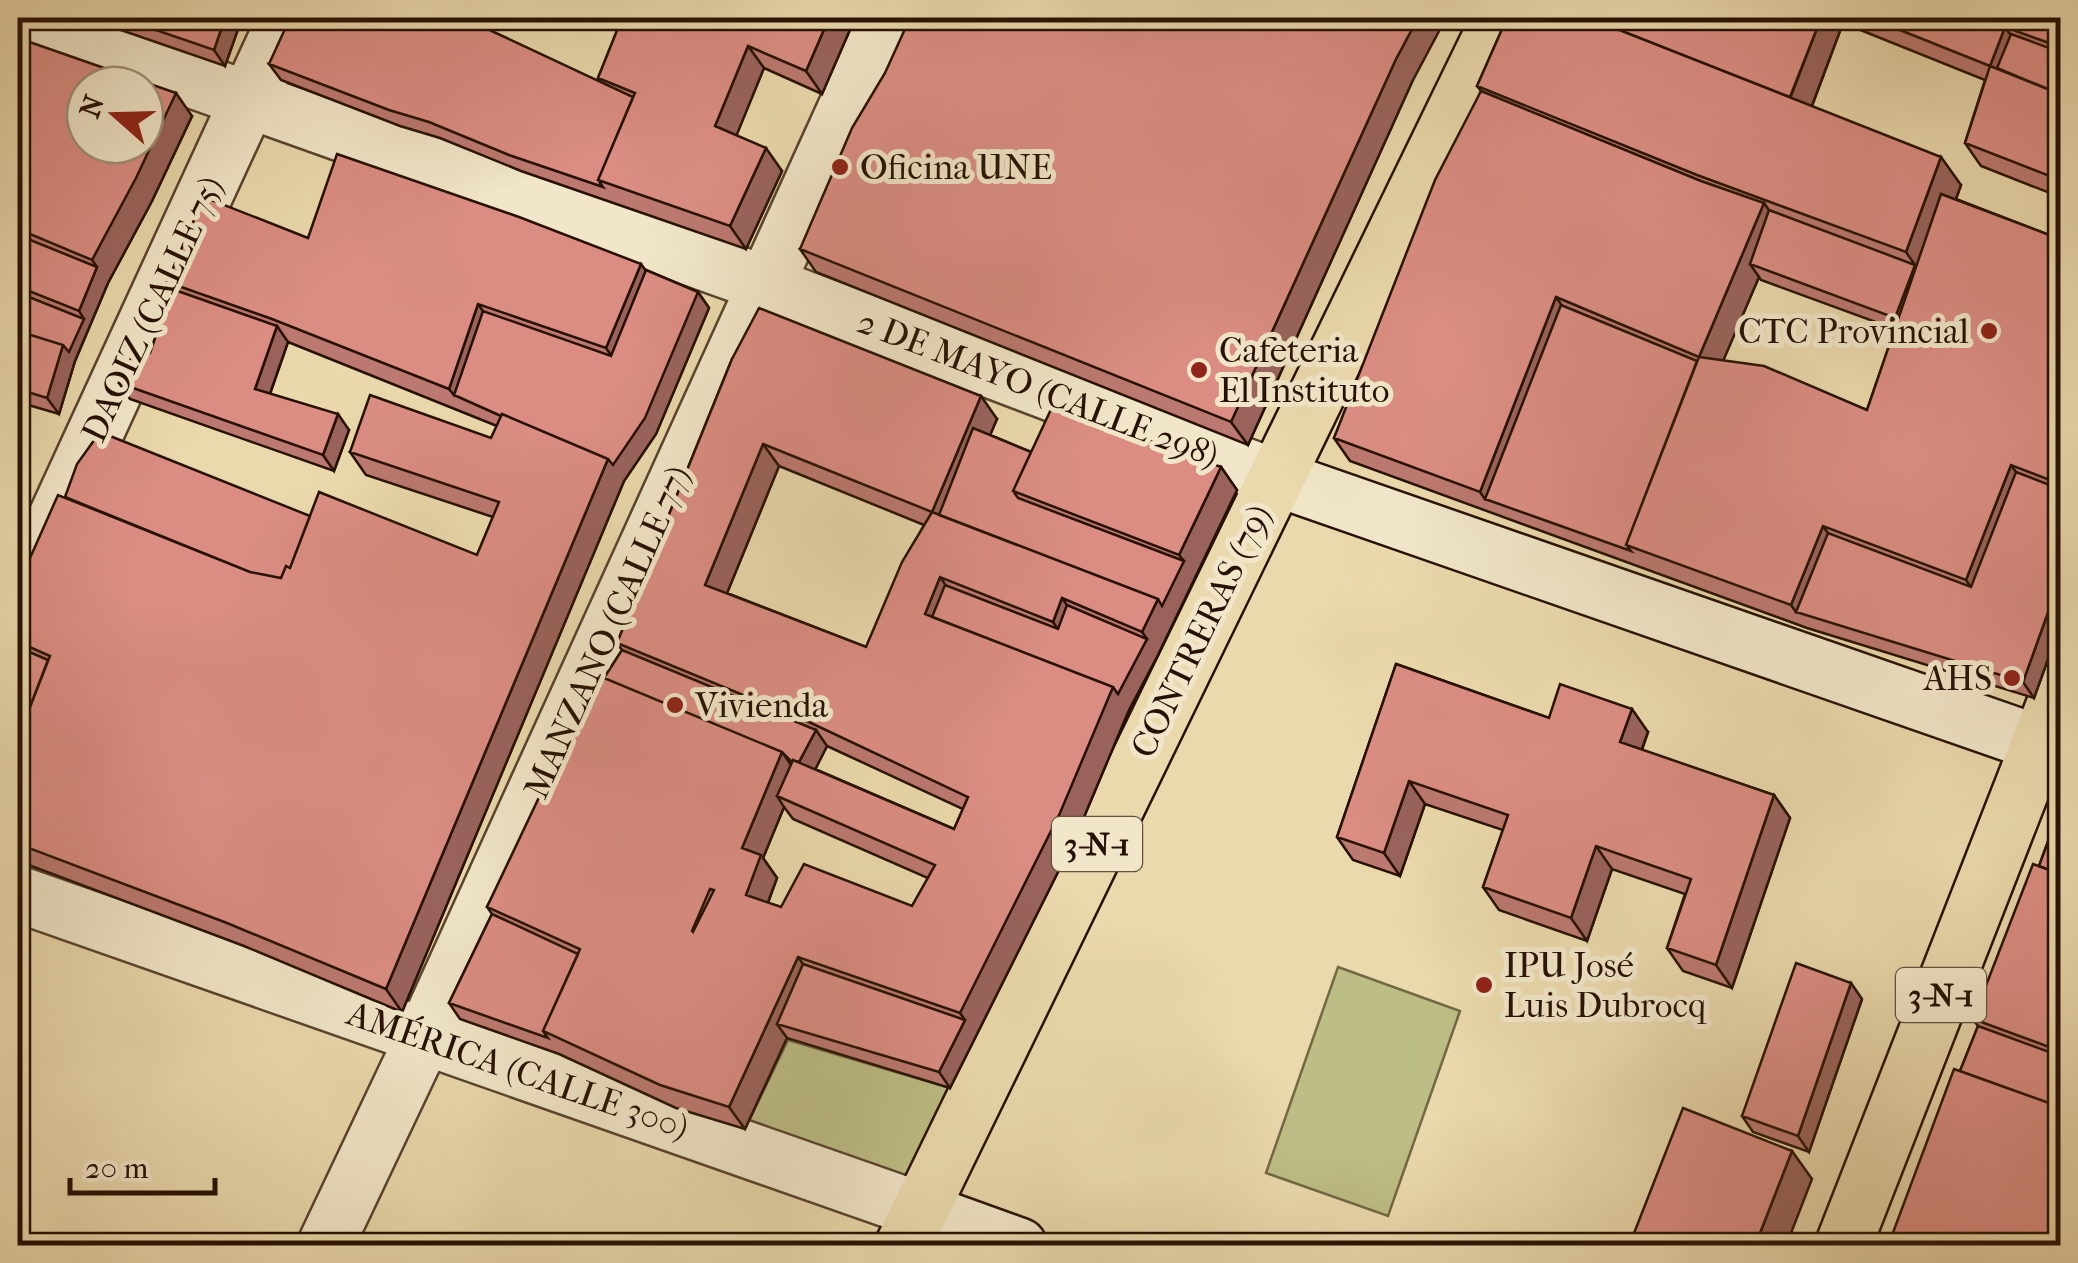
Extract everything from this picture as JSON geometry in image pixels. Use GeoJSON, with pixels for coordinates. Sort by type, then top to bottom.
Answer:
{"type":"FeatureCollection","features":[{"type":"Feature","properties":{"kind":"main road","name":"CONTRERAS (79)"},"geometry":{"type":"LineString","coordinates":[[911,1228],[1500,18]]}},
{"type":"Feature","properties":{"kind":"main road","name":"3-N-1"},"geometry":{"type":"LineString","coordinates":[[1843,1246],[2050,748],[2060,691]]}},
{"type":"Feature","properties":{"kind":"street","name":"2 DE MAYO (CALLE 298)"},"geometry":{"type":"LineString","coordinates":[[19,18],[764,284],[1276,478],[2050,748]]}},
{"type":"Feature","properties":{"kind":"street","name":"DAOIZ (CALLE 75)"},"geometry":{"type":"LineString","coordinates":[[18,601],[286,18]]}},
{"type":"Feature","properties":{"kind":"street","name":"MANZANO (CALLE 77)"},"geometry":{"type":"LineString","coordinates":[[325,1246],[424,1037],[887,18]]}},
{"type":"Feature","properties":{"kind":"street","name":"AMÉRICA (CALLE 300)"},"geometry":{"type":"LineString","coordinates":[[18,894],[424,1037],[911,1228],[1019,1246]]}},
{"type":"Feature","properties":{"kind":"green space"},"geometry":{"type":"Polygon","coordinates":[[[1338,967],[1460,1011],[1388,1216],[1266,1173],[1338,967]]]}},
{"type":"Feature","properties":{"kind":"green space"},"geometry":{"type":"Polygon","coordinates":[[[788,1040],[950,1088],[906,1179],[745,1129],[788,1040]]]}},
{"type":"Feature","properties":{"kind":"building"},"geometry":{"type":"Polygon","coordinates":[[[121,18],[225,18],[214,50],[121,18]]]}},
{"type":"Feature","properties":{"kind":"building"},"geometry":{"type":"Polygon","coordinates":[[[290,18],[464,18],[633,97],[598,180],[603,187],[269,64],[290,18]]]}},
{"type":"Feature","properties":{"kind":"building"},"geometry":{"type":"Polygon","coordinates":[[[622,18],[829,18],[806,71],[748,46],[715,126],[766,148],[730,226],[598,180],[635,93],[598,78],[622,18]]]}},
{"type":"Feature","properties":{"kind":"building"},"geometry":{"type":"Polygon","coordinates":[[[910,18],[1418,18],[1231,422],[800,249],[852,128],[885,73],[910,18]]]}},
{"type":"Feature","properties":{"kind":"building"},"geometry":{"type":"Polygon","coordinates":[[[1507,18],[1589,18],[1941,157],[1906,252],[1697,175],[1477,86],[1507,18]]]}},
{"type":"Feature","properties":{"kind":"building"},"geometry":{"type":"Polygon","coordinates":[[[1589,18],[1821,18],[1790,97],[1589,18]]]}},
{"type":"Feature","properties":{"kind":"building"},"geometry":{"type":"Polygon","coordinates":[[[1870,18],[2060,18],[2060,47],[2005,27],[1990,66],[1870,18]]]}},
{"type":"Feature","properties":{"kind":"building"},"geometry":{"type":"Polygon","coordinates":[[[2011,34],[2060,52],[2060,94],[1997,68],[2011,34]]]}},
{"type":"Feature","properties":{"kind":"building"},"geometry":{"type":"Polygon","coordinates":[[[18,38],[96,65],[65,65],[65,165],[142,165],[92,260],[18,229],[18,38]]]}},
{"type":"Feature","properties":{"kind":"building"},"geometry":{"type":"Polygon","coordinates":[[[1990,66],[2060,94],[2060,180],[1965,143],[1990,66]]]}},
{"type":"Feature","properties":{"kind":"building"},"geometry":{"type":"Polygon","coordinates":[[[165,89],[176,93],[165,116],[165,89]]]}},
{"type":"Feature","properties":{"kind":"building"},"geometry":{"type":"Polygon","coordinates":[[[1481,91],[1764,203],[1699,357],[1556,297],[1480,492],[1334,438],[1435,180],[1481,91]]]}},
{"type":"Feature","properties":{"kind":"building"},"geometry":{"type":"Polygon","coordinates":[[[337,154],[641,264],[606,348],[478,304],[449,389],[167,282],[204,197],[308,238],[337,154]]]}},
{"type":"Feature","properties":{"kind":"building"},"geometry":{"type":"Polygon","coordinates":[[[1941,194],[2060,239],[2060,484],[2011,465],[1966,580],[1823,526],[1791,605],[1626,545],[1699,357],[1764,366],[1867,410],[1941,194]]]}},
{"type":"Feature","properties":{"kind":"building"},"geometry":{"type":"Polygon","coordinates":[[[1769,210],[1915,265],[1895,318],[1750,264],[1769,210]]]}},
{"type":"Feature","properties":{"kind":"building"},"geometry":{"type":"Polygon","coordinates":[[[18,235],[97,267],[79,311],[24,289],[18,307],[18,235]]]}},
{"type":"Feature","properties":{"kind":"building"},"geometry":{"type":"Polygon","coordinates":[[[646,270],[698,292],[645,418],[613,465],[608,459],[454,395],[483,311],[611,356],[646,270]]]}},
{"type":"Feature","properties":{"kind":"building"},"geometry":{"type":"Polygon","coordinates":[[[172,289],[277,326],[255,389],[338,414],[323,455],[119,383],[134,352],[150,353],[172,289]]]}},
{"type":"Feature","properties":{"kind":"building"},"geometry":{"type":"Polygon","coordinates":[[[29,297],[84,319],[69,352],[63,345],[18,331],[29,297]]]}},
{"type":"Feature","properties":{"kind":"building"},"geometry":{"type":"Polygon","coordinates":[[[1561,305],[1697,361],[1626,545],[1631,551],[1485,499],[1561,305]]]}},
{"type":"Feature","properties":{"kind":"building"},"geometry":{"type":"Polygon","coordinates":[[[759,308],[981,396],[932,512],[1158,599],[1142,632],[1062,598],[1053,622],[940,577],[925,614],[1113,687],[1060,813],[960,1013],[798,957],[729,1107],[660,1085],[543,1031],[580,949],[487,907],[597,675],[782,752],[742,848],[761,855],[746,895],[781,907],[804,864],[912,906],[935,865],[777,796],[793,760],[954,829],[968,797],[811,723],[617,643],[732,359],[759,308]],[[763,444],[705,585],[866,647],[902,562],[932,512],[763,444]],[[710,889],[692,931],[693,932],[714,890],[710,889]]]}},
{"type":"Feature","properties":{"kind":"building"},"geometry":{"type":"Polygon","coordinates":[[[18,331],[63,345],[47,398],[18,389],[18,331]]]}},
{"type":"Feature","properties":{"kind":"building"},"geometry":{"type":"Polygon","coordinates":[[[370,395],[491,438],[502,414],[608,459],[386,989],[227,923],[18,844],[18,738],[50,656],[18,642],[18,585],[58,495],[250,572],[281,578],[286,566],[290,568],[319,492],[477,555],[499,502],[350,452],[370,395]]]}},
{"type":"Feature","properties":{"kind":"building"},"geometry":{"type":"Polygon","coordinates":[[[1053,405],[1221,467],[1179,555],[1013,491],[1053,405]]]}},
{"type":"Feature","properties":{"kind":"building"},"geometry":{"type":"Polygon","coordinates":[[[973,428],[1031,452],[1013,491],[1018,498],[1184,561],[1162,606],[1158,599],[939,515],[973,428]]]}},
{"type":"Feature","properties":{"kind":"building"},"geometry":{"type":"Polygon","coordinates":[[[100,432],[310,516],[290,568],[286,566],[281,578],[250,572],[65,497],[77,464],[100,432]]]}},
{"type":"Feature","properties":{"kind":"building"},"geometry":{"type":"Polygon","coordinates":[[[2016,472],[2060,489],[2060,579],[2023,682],[1796,612],[1828,533],[1971,587],[2016,472]]]}},
{"type":"Feature","properties":{"kind":"building"},"geometry":{"type":"Polygon","coordinates":[[[945,585],[1058,629],[1067,605],[1147,639],[1118,694],[1113,687],[932,617],[945,585]]]}},
{"type":"Feature","properties":{"kind":"building"},"geometry":{"type":"Polygon","coordinates":[[[18,647],[48,660],[18,738],[18,647]]]}},
{"type":"Feature","properties":{"kind":"building"},"geometry":{"type":"Polygon","coordinates":[[[622,650],[816,730],[799,762],[792,762],[782,752],[604,678],[622,650]]]}},
{"type":"Feature","properties":{"kind":"building"},"geometry":{"type":"Polygon","coordinates":[[[1396,664],[1549,718],[1560,684],[1632,709],[1620,742],[1774,795],[1716,965],[1667,948],[1691,879],[1596,846],[1571,918],[1483,887],[1508,815],[1409,781],[1384,853],[1337,837],[1396,664]]]}},
{"type":"Feature","properties":{"kind":"building"},"geometry":{"type":"Polygon","coordinates":[[[2060,809],[2060,874],[2039,866],[2060,809]]]}},
{"type":"Feature","properties":{"kind":"building"},"geometry":{"type":"Polygon","coordinates":[[[2033,864],[2060,874],[2060,1051],[1973,1019],[2033,864]]]}},
{"type":"Feature","properties":{"kind":"building"},"geometry":{"type":"Polygon","coordinates":[[[492,914],[578,954],[543,1031],[548,1038],[449,1003],[492,914]]]}},
{"type":"Feature","properties":{"kind":"building"},"geometry":{"type":"Polygon","coordinates":[[[1796,963],[1851,983],[1798,1136],[1742,1116],[1796,963]]]}},
{"type":"Feature","properties":{"kind":"building"},"geometry":{"type":"Polygon","coordinates":[[[803,964],[965,1020],[939,1072],[777,1024],[803,964]]]}},
{"type":"Feature","properties":{"kind":"building"},"geometry":{"type":"Polygon","coordinates":[[[1978,1026],[2060,1056],[2060,1107],[1960,1071],[1978,1026]]]}},
{"type":"Feature","properties":{"kind":"building"},"geometry":{"type":"Polygon","coordinates":[[[1954,1069],[2060,1107],[2060,1246],[1888,1246],[1954,1069]]]}},
{"type":"Feature","properties":{"kind":"building"},"geometry":{"type":"Polygon","coordinates":[[[1683,1108],[1792,1151],[1755,1246],[1629,1246],[1683,1108]]]}},
{"type":"Feature","properties":{"kind":"place","name":"Oficina UNE"},"geometry":{"type":"Point","coordinates":[840,167]}},
{"type":"Feature","properties":{"kind":"place","name":"CTC Provincial"},"geometry":{"type":"Point","coordinates":[1989,331]}},
{"type":"Feature","properties":{"kind":"place","name":"Cafeteria El Instituto"},"geometry":{"type":"Point","coordinates":[1199,370]}},
{"type":"Feature","properties":{"kind":"place","name":"AHS"},"geometry":{"type":"Point","coordinates":[2012,678]}},
{"type":"Feature","properties":{"kind":"place","name":"Vivienda"},"geometry":{"type":"Point","coordinates":[675,705]}},
{"type":"Feature","properties":{"kind":"place","name":"IPU José Luis Dubrocq"},"geometry":{"type":"Point","coordinates":[1484,985]}}]}
